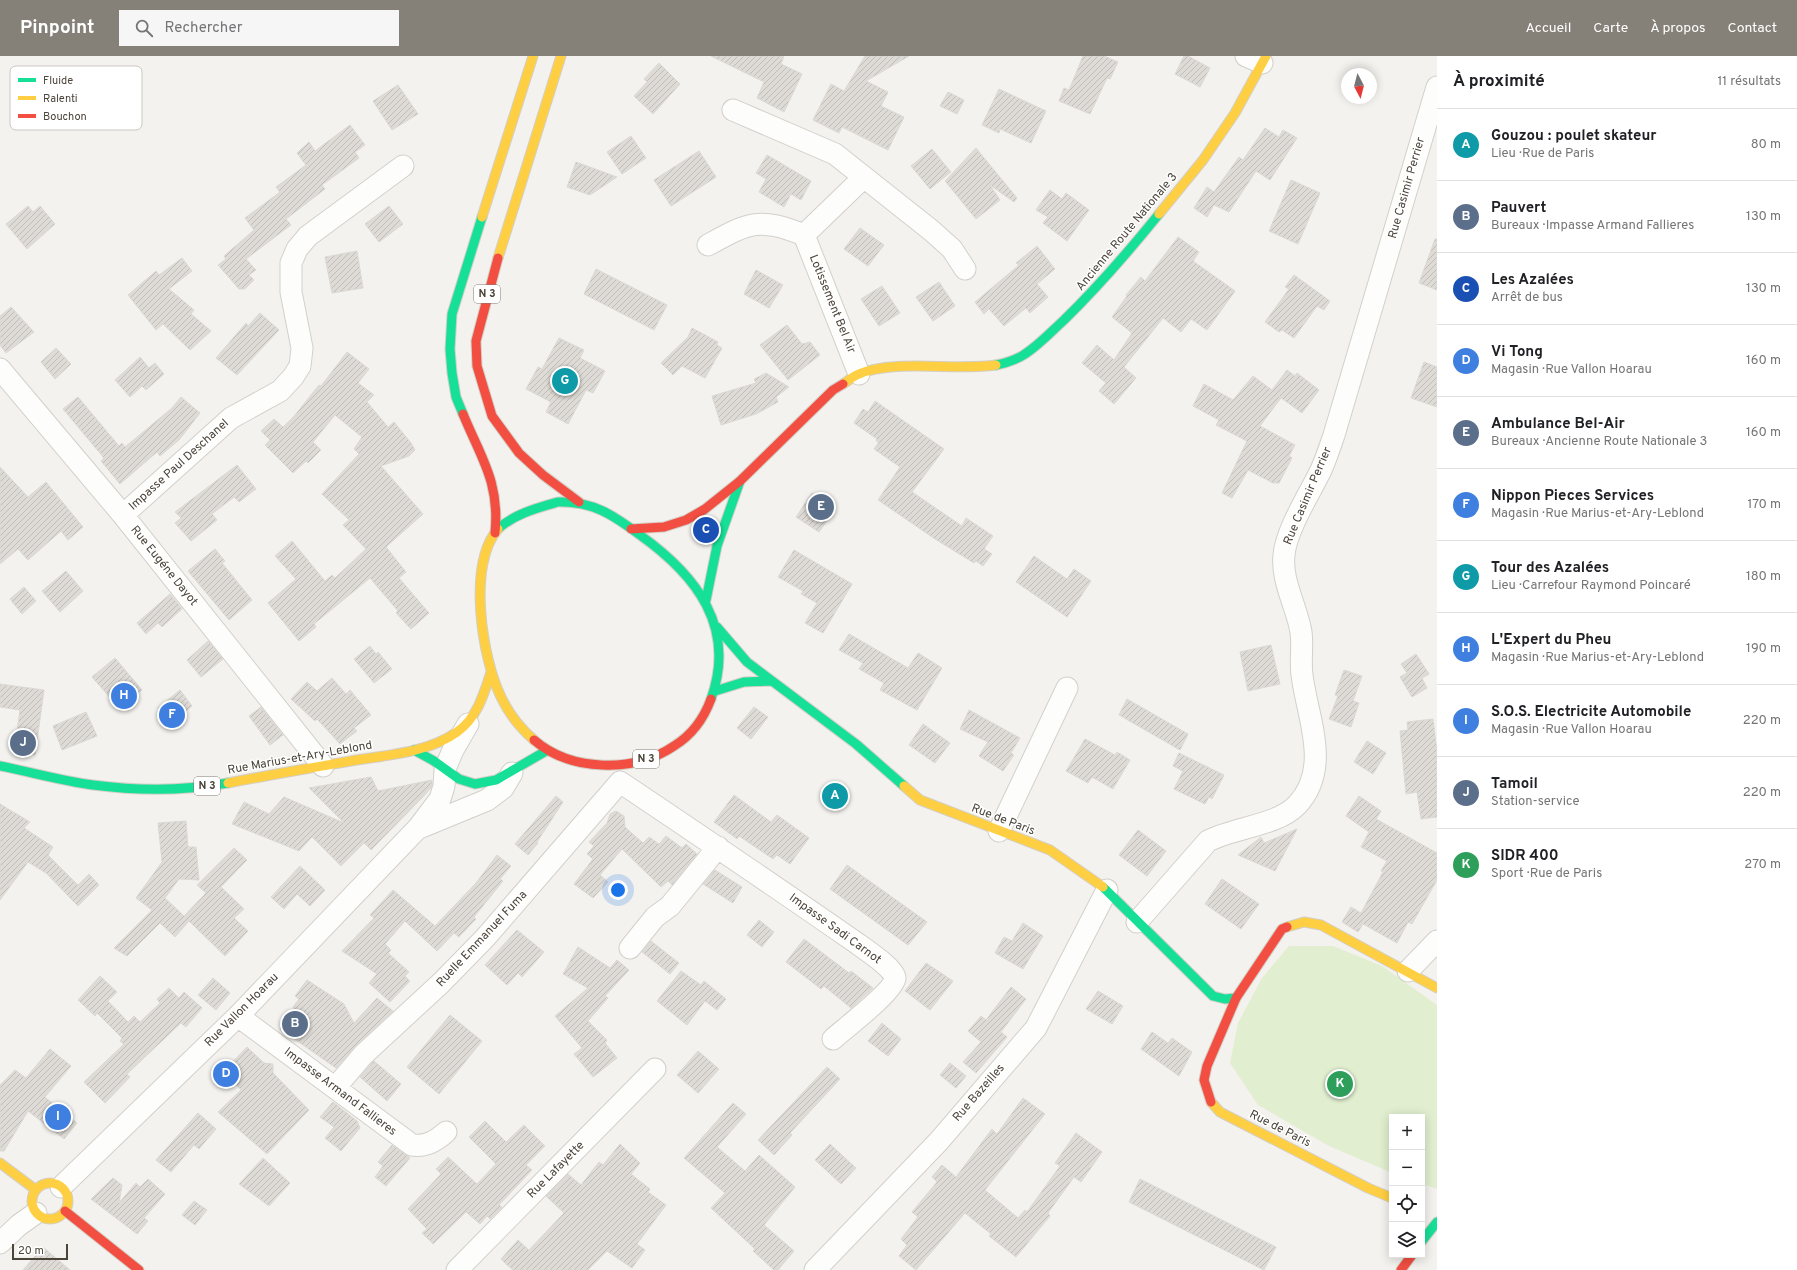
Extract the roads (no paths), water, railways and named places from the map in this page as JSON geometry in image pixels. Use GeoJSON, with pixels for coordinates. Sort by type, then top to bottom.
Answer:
{"type":"FeatureCollection","features":[{"type":"Feature","properties":{"kind":"main road","name":"N 3"},"geometry":{"type":"LineString","coordinates":[[495,533],[496,502],[490,474],[459,407],[450,354],[450,331],[452,314],[533,56]]}},
{"type":"Feature","properties":{"kind":"main road","name":"N 3"},"geometry":{"type":"LineString","coordinates":[[561,56],[487,295],[476,341],[476,366],[492,416],[519,453],[543,475],[579,502],[606,513],[631,529],[653,544],[683,570],[706,600],[717,627],[718,668],[715,691],[706,711],[693,731],[682,742],[656,757],[618,773],[571,761],[546,751],[528,736],[512,716],[498,692],[491,672],[484,629],[480,589],[481,570],[485,551],[495,533],[515,518],[538,508],[558,502],[579,502]]}},
{"type":"Feature","properties":{"kind":"main road","name":"Ancienne Route Nationale 3"},"geometry":{"type":"LineString","coordinates":[[631,529],[664,527],[686,520],[705,508],[740,481],[833,390],[859,374],[899,366],[955,368],[982,367],[1006,363],[1024,355],[1042,341],[1084,301],[1125,256],[1203,160],[1235,113],[1258,58]]}},
{"type":"Feature","properties":{"kind":"main road","name":"Ancienne Route Nationale 3"},"geometry":{"type":"LineString","coordinates":[[706,600],[717,546],[740,481]]}},
{"type":"Feature","properties":{"kind":"main road","name":"Rue de Paris"},"geometry":{"type":"LineString","coordinates":[[717,627],[747,662],[856,744],[920,800],[1050,850],[1107,890],[1213,1000],[1236,998]]}},
{"type":"Feature","properties":{"kind":"main road","name":"Rue Marius-et-Ary-Leblond"},"geometry":{"type":"LineString","coordinates":[[0,766],[92,786],[149,790],[203,787],[414,750],[430,746],[448,737],[468,724],[479,709],[491,672]]}},
{"type":"Feature","properties":{"kind":"main road"},"geometry":{"type":"LineString","coordinates":[[715,691],[744,682],[772,681]]}},
{"type":"Feature","properties":{"kind":"main road"},"geometry":{"type":"LineString","coordinates":[[414,750],[431,758],[463,781],[484,783],[512,773],[535,756],[546,751]]}},
{"type":"Feature","properties":{"kind":"main road","name":"Rue de Paris"},"geometry":{"type":"LineString","coordinates":[[1389,1197],[1368,1188],[1220,1112],[1210,1101],[1204,1080],[1214,1048],[1236,998],[1282,929],[1293,924],[1311,921],[1408,971],[1437,988]]}},
{"type":"Feature","properties":{"kind":"main road","name":"Rue de Paris"},"geometry":{"type":"LineString","coordinates":[[1213,1023],[1214,1048]]}},
{"type":"Feature","properties":{"kind":"main road"},"geometry":{"type":"LineString","coordinates":[[0,1163],[36,1190]]}},
{"type":"Feature","properties":{"kind":"main road"},"geometry":{"type":"LineString","coordinates":[[48,1183],[61,1187],[67,1196],[68,1202],[65,1211],[53,1219],[42,1217],[36,1213],[32,1204],[32,1199],[36,1190],[42,1185],[48,1183]]}},
{"type":"Feature","properties":{"kind":"main road"},"geometry":{"type":"LineString","coordinates":[[1368,1188],[1382,1204]]}},
{"type":"Feature","properties":{"kind":"main road"},"geometry":{"type":"LineString","coordinates":[[65,1211],[140,1270]]}},
{"type":"Feature","properties":{"kind":"main road"},"geometry":{"type":"LineString","coordinates":[[1425,1237],[1437,1222]]}},
{"type":"Feature","properties":{"kind":"main road"},"geometry":{"type":"LineString","coordinates":[[1401,1270],[1410,1258]]}},
{"type":"Feature","properties":{"kind":"street","name":"Rue Casimir Perrier"},"geometry":{"type":"LineString","coordinates":[[1138,922],[1208,841],[1219,835],[1279,818],[1297,806],[1309,788],[1313,776],[1316,750],[1302,674],[1301,633],[1284,572],[1284,555],[1293,528],[1322,468],[1334,435],[1437,86]]}},
{"type":"Feature","properties":{"kind":"street"},"geometry":{"type":"LineString","coordinates":[[734,110],[835,154],[863,178],[932,231],[952,249],[965,269]]}},
{"type":"Feature","properties":{"kind":"street","name":"Impasse Paul Deschanel"},"geometry":{"type":"LineString","coordinates":[[122,515],[231,418],[280,391],[293,377],[300,366],[302,348],[290,278],[292,263],[297,249],[308,236],[403,166]]}},
{"type":"Feature","properties":{"kind":"street"},"geometry":{"type":"LineString","coordinates":[[708,245],[740,227],[761,223],[782,226],[804,235],[863,178]]}},
{"type":"Feature","properties":{"kind":"street","name":"Lotissement Bel Air"},"geometry":{"type":"LineString","coordinates":[[804,235],[859,374]]}},
{"type":"Feature","properties":{"kind":"street","name":"Rue Eugéne Dayot"},"geometry":{"type":"LineString","coordinates":[[0,369],[122,515],[323,766]]}},
{"type":"Feature","properties":{"kind":"street"},"geometry":{"type":"LineString","coordinates":[[999,831],[1067,688]]}},
{"type":"Feature","properties":{"kind":"street","name":"Rue Vallon Hoarau"},"geometry":{"type":"LineString","coordinates":[[61,1187],[238,1016],[418,828],[440,799],[444,786],[445,769],[453,750],[468,724]]}},
{"type":"Feature","properties":{"kind":"street","name":"Rue Vallon Hoarau"},"geometry":{"type":"LineString","coordinates":[[418,828],[487,800],[503,788],[512,773]]}},
{"type":"Feature","properties":{"kind":"street","name":"Impasse Sadi Carnot"},"geometry":{"type":"LineString","coordinates":[[618,773],[718,847],[866,949],[892,971],[895,976],[895,981],[883,996],[833,1040]]}},
{"type":"Feature","properties":{"kind":"street","name":"Ruelle Emmanuel Fuma"},"geometry":{"type":"LineString","coordinates":[[335,1088],[363,1055],[441,983],[485,938],[618,773]]}},
{"type":"Feature","properties":{"kind":"street"},"geometry":{"type":"LineString","coordinates":[[630,948],[655,917],[670,906],[718,847]]}},
{"type":"Feature","properties":{"kind":"street","name":"Rue Bazeilles"},"geometry":{"type":"LineString","coordinates":[[815,1270],[939,1140],[1036,1028],[1107,890]]}},
{"type":"Feature","properties":{"kind":"street"},"geometry":{"type":"LineString","coordinates":[[1408,971],[1437,941]]}},
{"type":"Feature","properties":{"kind":"street","name":"Impasse Armand Fallieres"},"geometry":{"type":"LineString","coordinates":[[238,1016],[412,1145],[419,1146],[429,1144],[446,1132]]}},
{"type":"Feature","properties":{"kind":"street","name":"Rue Lafayette"},"geometry":{"type":"LineString","coordinates":[[457,1270],[655,1069]]}},
{"type":"Feature","properties":{"kind":"street"},"geometry":{"type":"LineString","coordinates":[[0,1243],[19,1225],[36,1213]]}},
{"type":"Feature","properties":{"kind":"place","name":"Tour des Azalées"},"geometry":{"type":"Point","coordinates":[565,381]}},
{"type":"Feature","properties":{"kind":"place","name":"Ambulance Bel-Air"},"geometry":{"type":"Point","coordinates":[821,507]}},
{"type":"Feature","properties":{"kind":"place","name":"Les Azalées"},"geometry":{"type":"Point","coordinates":[706,530]}},
{"type":"Feature","properties":{"kind":"place","name":"L'Expert du Pheu"},"geometry":{"type":"Point","coordinates":[124,696]}},
{"type":"Feature","properties":{"kind":"place","name":"Nippon Pieces Services"},"geometry":{"type":"Point","coordinates":[172,715]}},
{"type":"Feature","properties":{"kind":"place","name":"Tamoil"},"geometry":{"type":"Point","coordinates":[23,743]}},
{"type":"Feature","properties":{"kind":"place","name":"Gouzou : poulet skateur"},"geometry":{"type":"Point","coordinates":[835,796]}},
{"type":"Feature","properties":{"kind":"place","name":"Pauvert"},"geometry":{"type":"Point","coordinates":[295,1024]}},
{"type":"Feature","properties":{"kind":"place","name":"Vi Tong"},"geometry":{"type":"Point","coordinates":[226,1074]}},
{"type":"Feature","properties":{"kind":"place","name":"SIDR 400"},"geometry":{"type":"Point","coordinates":[1340,1084]}},
{"type":"Feature","properties":{"kind":"place","name":"S.O.S. Electricite Automobile"},"geometry":{"type":"Point","coordinates":[58,1117]}}]}
